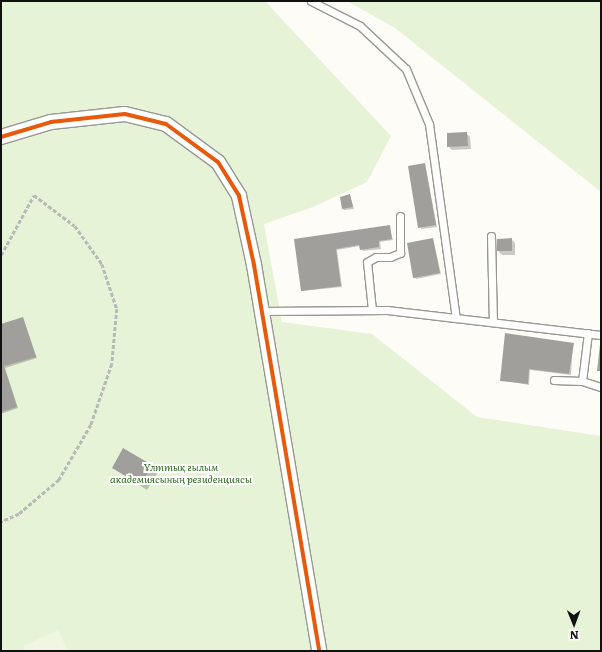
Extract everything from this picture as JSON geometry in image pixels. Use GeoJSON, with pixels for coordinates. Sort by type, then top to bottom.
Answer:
{"type":"FeatureCollection","features":[{"type":"Feature","properties":{"kind":"street"},"geometry":{"type":"LineString","coordinates":[[1,137],[51,122],[125,114],[166,124],[218,162],[240,196],[262,311],[318,651]]}},
{"type":"Feature","properties":{"kind":"lane"},"geometry":{"type":"LineString","coordinates":[[310,1],[360,26],[406,69],[429,124],[456,318]]}},
{"type":"Feature","properties":{"kind":"lane"},"geometry":{"type":"LineString","coordinates":[[372,310],[367,262],[376,257],[390,257],[400,253],[400,216]]}},
{"type":"Feature","properties":{"kind":"lane"},"geometry":{"type":"LineString","coordinates":[[491,236],[493,322]]}},
{"type":"Feature","properties":{"kind":"lane"},"geometry":{"type":"LineString","coordinates":[[262,311],[372,310],[493,322],[601,335]]}},
{"type":"Feature","properties":{"kind":"lane"},"geometry":{"type":"LineString","coordinates":[[582,381],[588,333]]}},
{"type":"Feature","properties":{"kind":"lane"},"geometry":{"type":"LineString","coordinates":[[554,380],[582,381],[601,387]]}},
{"type":"Feature","properties":{"kind":"path"},"geometry":{"type":"LineString","coordinates":[[1,256],[34,195],[75,226],[102,264],[117,309],[112,364],[91,425],[59,480],[19,514],[1,522]]}},
{"type":"Feature","properties":{"kind":"green space","name":"Ұлттық ғылым академиясының резиденциясы"},"geometry":{"type":"Polygon","coordinates":[[[1,1],[265,1],[391,136],[367,182],[313,207],[264,224],[282,322],[372,334],[477,417],[601,436],[601,651],[1,651],[1,1]]]}},
{"type":"Feature","properties":{"kind":"green space"},"geometry":{"type":"Polygon","coordinates":[[[347,1],[601,1],[601,192],[395,28],[347,1]]]}},
{"type":"Feature","properties":{"kind":"green space"},"geometry":{"type":"Polygon","coordinates":[[[58,630],[68,651],[26,651],[23,646],[58,630]]]}},
{"type":"Feature","properties":{"kind":"building"},"geometry":{"type":"Polygon","coordinates":[[[467,132],[468,146],[447,147],[447,133],[467,132]]]}},
{"type":"Feature","properties":{"kind":"building"},"geometry":{"type":"Polygon","coordinates":[[[425,163],[436,225],[418,228],[408,166],[425,163]]]}},
{"type":"Feature","properties":{"kind":"building"},"geometry":{"type":"Polygon","coordinates":[[[350,194],[353,207],[342,209],[340,197],[350,194]]]}},
{"type":"Feature","properties":{"kind":"building"},"geometry":{"type":"Polygon","coordinates":[[[390,225],[392,239],[379,241],[379,247],[360,250],[359,245],[336,249],[341,286],[301,291],[294,239],[390,225]]]}},
{"type":"Feature","properties":{"kind":"building"},"geometry":{"type":"Polygon","coordinates":[[[433,238],[440,273],[413,278],[407,243],[433,238]]]}},
{"type":"Feature","properties":{"kind":"building"},"geometry":{"type":"Polygon","coordinates":[[[512,238],[512,251],[497,251],[497,239],[512,238]]]}},
{"type":"Feature","properties":{"kind":"building"},"geometry":{"type":"Polygon","coordinates":[[[23,317],[36,357],[4,366],[17,407],[1,412],[1,324],[23,317]]]}},
{"type":"Feature","properties":{"kind":"building"},"geometry":{"type":"Polygon","coordinates":[[[505,333],[574,343],[569,374],[529,369],[528,384],[500,381],[505,333]]]}},
{"type":"Feature","properties":{"kind":"building"},"geometry":{"type":"Polygon","coordinates":[[[600,345],[601,371],[597,371],[600,345]]]}},
{"type":"Feature","properties":{"kind":"building"},"geometry":{"type":"Polygon","coordinates":[[[123,448],[152,465],[141,485],[112,468],[123,448]]]}},
{"type":"Feature","properties":{"kind":"cycle path"},"geometry":{"type":"LineString","coordinates":[[1,137],[51,122],[125,114],[166,124],[218,162],[239,196],[254,265],[319,651]]}}]}
